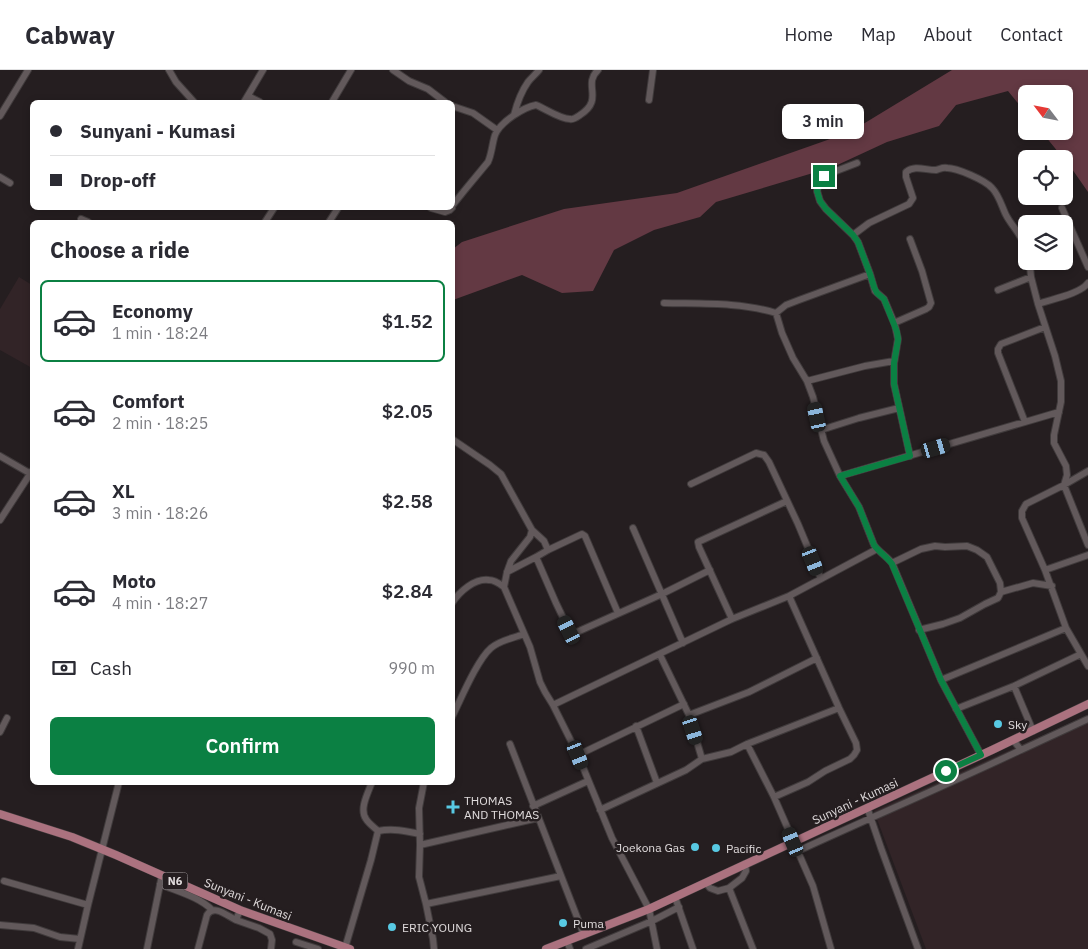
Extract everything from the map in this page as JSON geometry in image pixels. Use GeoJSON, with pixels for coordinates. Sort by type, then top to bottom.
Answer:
{"type":"FeatureCollection","features":[{"type":"Feature","properties":{"kind":"main road","name":"Sunyani - Kumasi"},"geometry":{"type":"LineString","coordinates":[[546,949],[569,945],[584,935],[649,909],[1088,704]]}},
{"type":"Feature","properties":{"kind":"main road","name":"Sunyani - Kumasi"},"geometry":{"type":"LineString","coordinates":[[0,814],[72,837],[240,910],[347,948]]}},
{"type":"Feature","properties":{"kind":"street"},"geometry":{"type":"LineString","coordinates":[[0,116],[28,70]]}},
{"type":"Feature","properties":{"kind":"street"},"geometry":{"type":"LineString","coordinates":[[169,70],[176,82],[192,100]]}},
{"type":"Feature","properties":{"kind":"street"},"geometry":{"type":"LineString","coordinates":[[246,99],[263,70]]}},
{"type":"Feature","properties":{"kind":"street"},"geometry":{"type":"LineString","coordinates":[[333,100],[351,70]]}},
{"type":"Feature","properties":{"kind":"street"},"geometry":{"type":"LineString","coordinates":[[393,70],[410,81],[428,89],[442,100]]}},
{"type":"Feature","properties":{"kind":"street"},"geometry":{"type":"LineString","coordinates":[[514,115],[521,94],[539,70]]}},
{"type":"Feature","properties":{"kind":"street"},"geometry":{"type":"LineString","coordinates":[[455,203],[488,162],[495,134],[500,125],[532,106],[568,119],[576,118],[591,106],[592,78],[598,70]]}},
{"type":"Feature","properties":{"kind":"street"},"geometry":{"type":"LineString","coordinates":[[649,100],[653,70]]}},
{"type":"Feature","properties":{"kind":"street"},"geometry":{"type":"LineString","coordinates":[[455,107],[473,113],[497,130]]}},
{"type":"Feature","properties":{"kind":"street"},"geometry":{"type":"LineString","coordinates":[[857,163],[824,176],[817,191],[820,201],[826,209],[858,242],[875,290],[884,299],[894,323],[898,340],[894,361],[894,384],[910,456]]}},
{"type":"Feature","properties":{"kind":"street"},"geometry":{"type":"LineString","coordinates":[[853,235],[869,222],[909,204],[913,198],[906,172],[915,168],[955,169],[988,184],[994,189],[1010,223],[1018,233]]}},
{"type":"Feature","properties":{"kind":"street"},"geometry":{"type":"LineString","coordinates":[[0,177],[10,184]]}},
{"type":"Feature","properties":{"kind":"street"},"geometry":{"type":"LineString","coordinates":[[1062,208],[1088,267]]}},
{"type":"Feature","properties":{"kind":"street"},"geometry":{"type":"LineString","coordinates":[[438,210],[445,212],[450,210]]}},
{"type":"Feature","properties":{"kind":"street"},"geometry":{"type":"LineString","coordinates":[[894,323],[926,309],[931,303],[910,239]]}},
{"type":"Feature","properties":{"kind":"street"},"geometry":{"type":"LineString","coordinates":[[1030,270],[1038,304],[1061,381],[1061,402],[1054,443],[1066,466],[1067,475],[1064,485],[1088,544]]}},
{"type":"Feature","properties":{"kind":"street"},"geometry":{"type":"LineString","coordinates":[[664,303],[754,307],[776,312],[786,305],[870,274]]}},
{"type":"Feature","properties":{"kind":"street"},"geometry":{"type":"LineString","coordinates":[[998,290],[1031,277]]}},
{"type":"Feature","properties":{"kind":"street"},"geometry":{"type":"LineString","coordinates":[[1038,304],[1077,292],[1084,288],[1088,282]]}},
{"type":"Feature","properties":{"kind":"street"},"geometry":{"type":"LineString","coordinates":[[776,312],[782,333],[793,358],[807,381],[824,441],[840,476],[859,507],[874,545],[892,564],[941,680],[981,755]]}},
{"type":"Feature","properties":{"kind":"street"},"geometry":{"type":"LineString","coordinates":[[1026,422],[998,349],[1001,344],[1045,327]]}},
{"type":"Feature","properties":{"kind":"street"},"geometry":{"type":"LineString","coordinates":[[807,381],[856,368],[894,361]]}},
{"type":"Feature","properties":{"kind":"street"},"geometry":{"type":"LineString","coordinates":[[821,430],[899,408]]}},
{"type":"Feature","properties":{"kind":"street"},"geometry":{"type":"LineString","coordinates":[[840,476],[1059,412]]}},
{"type":"Feature","properties":{"kind":"street"},"geometry":{"type":"LineString","coordinates":[[455,441],[500,474],[532,530],[544,541],[548,550]]}},
{"type":"Feature","properties":{"kind":"street"},"geometry":{"type":"LineString","coordinates":[[691,484],[756,453],[764,455],[798,524],[821,579]]}},
{"type":"Feature","properties":{"kind":"street"},"geometry":{"type":"LineString","coordinates":[[0,456],[30,471]]}},
{"type":"Feature","properties":{"kind":"street"},"geometry":{"type":"LineString","coordinates":[[1088,471],[1026,504],[1022,511],[1022,518],[1052,586],[1066,628],[1088,666]]}},
{"type":"Feature","properties":{"kind":"street"},"geometry":{"type":"LineString","coordinates":[[0,520],[30,475]]}},
{"type":"Feature","properties":{"kind":"street"},"geometry":{"type":"LineString","coordinates":[[732,619],[698,544],[700,540],[787,501]]}},
{"type":"Feature","properties":{"kind":"street"},"geometry":{"type":"LineString","coordinates":[[633,528],[683,642]]}},
{"type":"Feature","properties":{"kind":"street"},"geometry":{"type":"LineString","coordinates":[[532,530],[530,537],[511,561],[504,587],[530,647],[540,682],[578,755],[619,852],[649,909],[657,949]]}},
{"type":"Feature","properties":{"kind":"street"},"geometry":{"type":"LineString","coordinates":[[507,572],[582,534],[585,536],[618,613]]}},
{"type":"Feature","properties":{"kind":"street"},"geometry":{"type":"LineString","coordinates":[[892,564],[921,549],[935,546],[967,546],[977,550],[987,558],[1000,583],[1001,592],[998,598],[960,618],[920,630]]}},
{"type":"Feature","properties":{"kind":"street"},"geometry":{"type":"LineString","coordinates":[[553,705],[732,619],[790,596],[877,549]]}},
{"type":"Feature","properties":{"kind":"street"},"geometry":{"type":"LineString","coordinates":[[1045,570],[1088,555]]}},
{"type":"Feature","properties":{"kind":"street"},"geometry":{"type":"LineString","coordinates":[[536,557],[569,630],[573,632],[577,632],[662,594],[710,570]]}},
{"type":"Feature","properties":{"kind":"street"},"geometry":{"type":"LineString","coordinates":[[455,600],[466,588],[477,581],[488,579],[504,587]]}},
{"type":"Feature","properties":{"kind":"street"},"geometry":{"type":"LineString","coordinates":[[1001,592],[1033,583],[1052,586]]}},
{"type":"Feature","properties":{"kind":"street"},"geometry":{"type":"LineString","coordinates":[[774,797],[808,782],[850,759],[857,750],[856,743],[790,596]]}},
{"type":"Feature","properties":{"kind":"street"},"geometry":{"type":"LineString","coordinates":[[941,680],[1066,628]]}},
{"type":"Feature","properties":{"kind":"street"},"geometry":{"type":"LineString","coordinates":[[455,711],[480,663],[492,648],[500,642],[524,634]]}},
{"type":"Feature","properties":{"kind":"street"},"geometry":{"type":"LineString","coordinates":[[660,654],[684,704],[702,759]]}},
{"type":"Feature","properties":{"kind":"street"},"geometry":{"type":"LineString","coordinates":[[956,709],[1014,686],[1081,654]]}},
{"type":"Feature","properties":{"kind":"street"},"geometry":{"type":"LineString","coordinates":[[688,715],[756,689],[817,658]]}},
{"type":"Feature","properties":{"kind":"street"},"geometry":{"type":"LineString","coordinates":[[1014,686],[1033,731]]}},
{"type":"Feature","properties":{"kind":"street"},"geometry":{"type":"LineString","coordinates":[[578,755],[684,704]]}},
{"type":"Feature","properties":{"kind":"street"},"geometry":{"type":"LineString","coordinates":[[600,810],[686,770],[702,759],[731,752],[839,708]]}},
{"type":"Feature","properties":{"kind":"street"},"geometry":{"type":"LineString","coordinates":[[0,732],[6,718]]}},
{"type":"Feature","properties":{"kind":"street"},"geometry":{"type":"LineString","coordinates":[[798,851],[870,817],[958,780],[1088,719]]}},
{"type":"Feature","properties":{"kind":"street"},"geometry":{"type":"LineString","coordinates":[[636,726],[657,783]]}},
{"type":"Feature","properties":{"kind":"street"},"geometry":{"type":"LineString","coordinates":[[1013,740],[1021,750]]}},
{"type":"Feature","properties":{"kind":"street"},"geometry":{"type":"LineString","coordinates":[[510,744],[584,935]]}},
{"type":"Feature","properties":{"kind":"street"},"geometry":{"type":"LineString","coordinates":[[747,744],[774,797],[813,886],[832,949]]}},
{"type":"Feature","properties":{"kind":"street"},"geometry":{"type":"LineString","coordinates":[[533,806],[588,782]]}},
{"type":"Feature","properties":{"kind":"street"},"geometry":{"type":"LineString","coordinates":[[78,949],[118,785]]}},
{"type":"Feature","properties":{"kind":"street"},"geometry":{"type":"LineString","coordinates":[[371,785],[363,812],[368,822],[378,831]]}},
{"type":"Feature","properties":{"kind":"street"},"geometry":{"type":"LineString","coordinates":[[423,785],[419,808],[419,877],[434,949]]}},
{"type":"Feature","properties":{"kind":"street"},"geometry":{"type":"LineString","coordinates":[[867,807],[880,848],[918,949]]}},
{"type":"Feature","properties":{"kind":"street"},"geometry":{"type":"LineString","coordinates":[[420,845],[538,818]]}},
{"type":"Feature","properties":{"kind":"street"},"geometry":{"type":"LineString","coordinates":[[378,831],[393,829],[420,834]]}},
{"type":"Feature","properties":{"kind":"street"},"geometry":{"type":"LineString","coordinates":[[347,948],[372,860],[378,831]]}},
{"type":"Feature","properties":{"kind":"street"},"geometry":{"type":"LineString","coordinates":[[706,882],[710,888],[718,891],[729,888],[742,878],[746,871],[746,864]]}},
{"type":"Feature","properties":{"kind":"street"},"geometry":{"type":"LineString","coordinates":[[147,949],[162,875]]}},
{"type":"Feature","properties":{"kind":"street"},"geometry":{"type":"LineString","coordinates":[[426,904],[561,876]]}},
{"type":"Feature","properties":{"kind":"street"},"geometry":{"type":"LineString","coordinates":[[4,880],[88,905]]}},
{"type":"Feature","properties":{"kind":"street"},"geometry":{"type":"LineString","coordinates":[[160,884],[197,899],[212,910],[260,928],[270,934],[272,940],[271,949]]}},
{"type":"Feature","properties":{"kind":"street"},"geometry":{"type":"LineString","coordinates":[[729,888],[753,949]]}},
{"type":"Feature","properties":{"kind":"street"},"geometry":{"type":"LineString","coordinates":[[675,897],[692,949]]}},
{"type":"Feature","properties":{"kind":"street"},"geometry":{"type":"LineString","coordinates":[[586,949],[652,921],[679,907]]}},
{"type":"Feature","properties":{"kind":"street"},"geometry":{"type":"LineString","coordinates":[[198,949],[207,915],[212,910]]}},
{"type":"Feature","properties":{"kind":"street"},"geometry":{"type":"LineString","coordinates":[[236,920],[240,910]]}},
{"type":"Feature","properties":{"kind":"street"},"geometry":{"type":"LineString","coordinates":[[0,925],[34,928],[60,937],[80,939]]}},
{"type":"Feature","properties":{"kind":"street"},"geometry":{"type":"LineString","coordinates":[[296,942],[318,949]]}},
{"type":"Feature","properties":{"kind":"shaded area"},"geometry":{"type":"Polygon","coordinates":[[[952,70],[1088,70],[1088,192],[1073,170],[1073,150],[1056,150],[1048,140],[1073,140],[1073,85],[1018,85],[1018,103],[1008,91],[956,105],[939,126],[887,142],[833,167],[716,202],[700,217],[654,230],[614,250],[593,291],[562,293],[522,275],[455,299],[455,247],[462,242],[564,209],[677,193],[850,132],[952,70]]]}},
{"type":"Feature","properties":{"kind":"shaded area"},"geometry":{"type":"Polygon","coordinates":[[[19,277],[30,284],[30,367],[0,350],[0,309],[19,277]]]}},
{"type":"Feature","properties":{"kind":"shaded area"},"geometry":{"type":"Polygon","coordinates":[[[1088,715],[1088,949],[926,949],[874,811],[1088,715]]]}},
{"type":"Feature","properties":{"kind":"place","name":"Sky"},"geometry":{"type":"Point","coordinates":[998,724]}},
{"type":"Feature","properties":{"kind":"place","name":"THOMAS AND THOMAS"},"geometry":{"type":"Point","coordinates":[453,807]}},
{"type":"Feature","properties":{"kind":"place","name":"Joekona Gas"},"geometry":{"type":"Point","coordinates":[695,847]}},
{"type":"Feature","properties":{"kind":"place","name":"Pacific"},"geometry":{"type":"Point","coordinates":[716,848]}},
{"type":"Feature","properties":{"kind":"place","name":"Puma"},"geometry":{"type":"Point","coordinates":[563,923]}},
{"type":"Feature","properties":{"kind":"place","name":"ERIC YOUNG"},"geometry":{"type":"Point","coordinates":[392,927]}},
{"type":"Feature","properties":{"kind":"route"},"geometry":{"type":"LineString","coordinates":[[824,176],[817,191],[820,201],[858,242],[874,287],[877,293],[884,299],[895,325],[898,347],[894,363],[894,384],[910,456],[840,476],[859,507],[874,545],[892,564],[941,680],[981,755],[946,771]]}}]}
